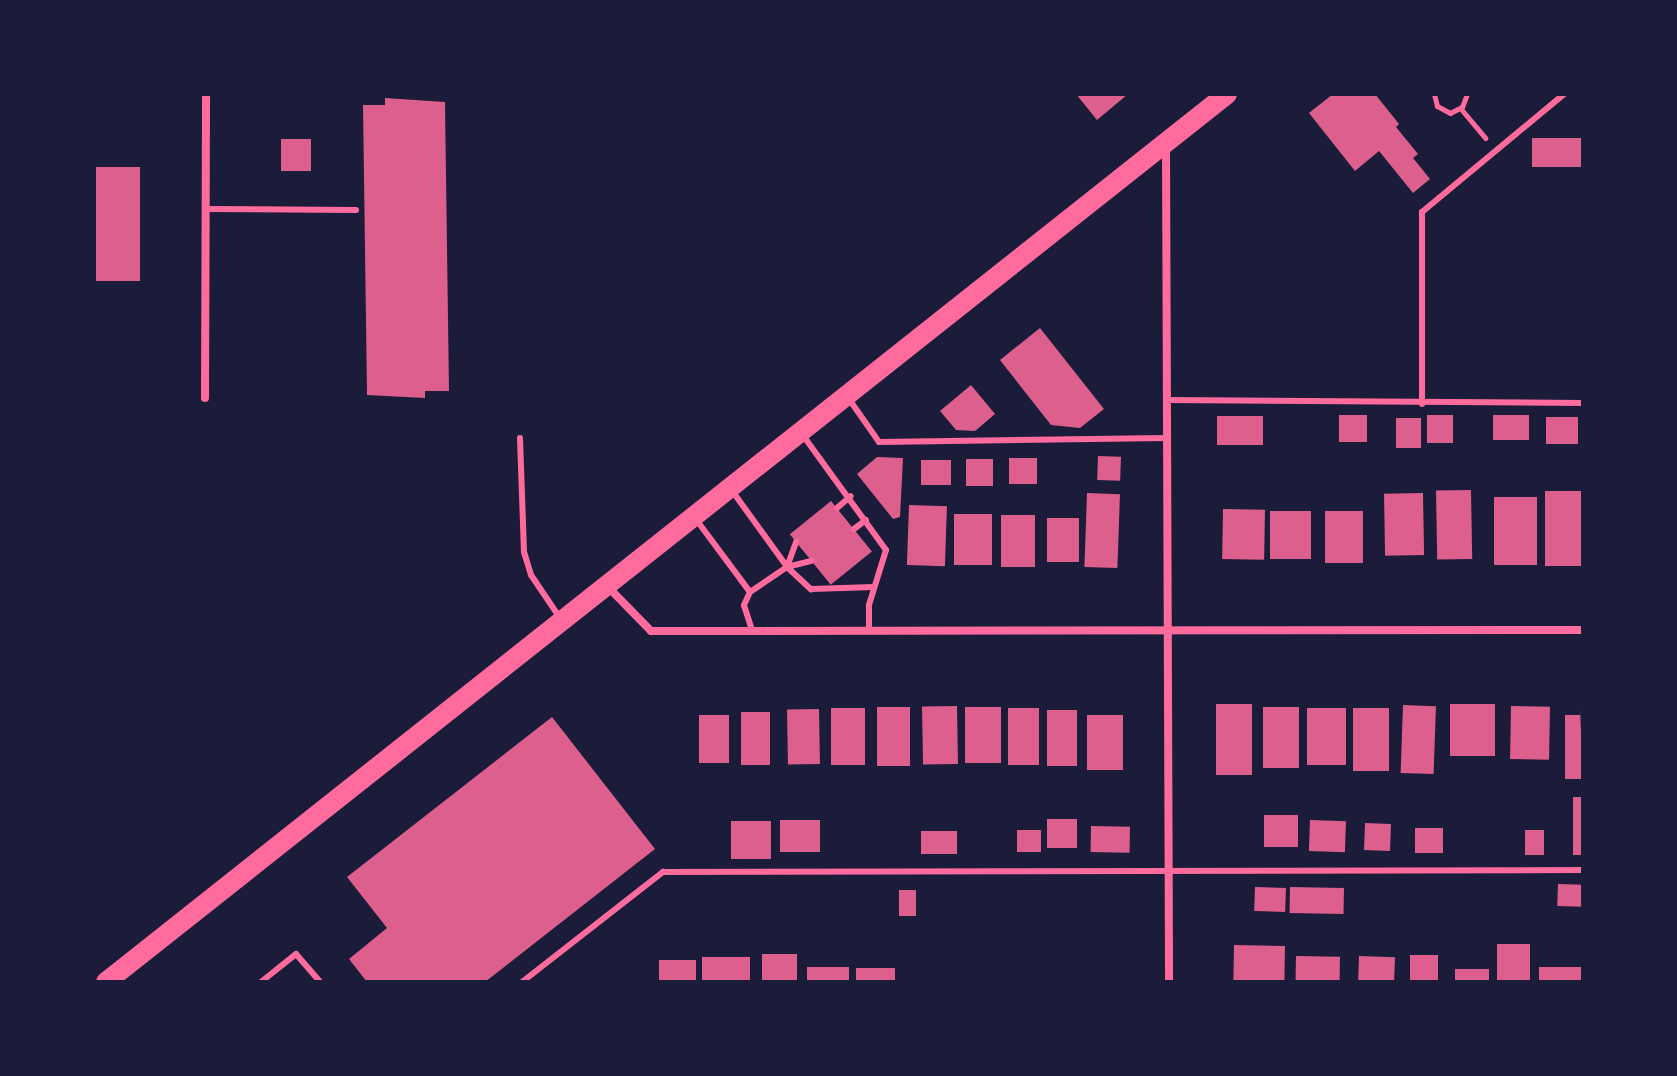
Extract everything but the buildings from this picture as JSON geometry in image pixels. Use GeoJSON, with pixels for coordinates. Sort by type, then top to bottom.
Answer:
{"type":"FeatureCollection","features":[{"type":"Feature","properties":{"kind":"main road"},"geometry":{"type":"LineString","coordinates":[[106,982],[1227,94]]}},
{"type":"Feature","properties":{"kind":"street"},"geometry":{"type":"LineString","coordinates":[[205,398],[206,94]]}},
{"type":"Feature","properties":{"kind":"street"},"geometry":{"type":"LineString","coordinates":[[1166,144],[1169,982]]}},
{"type":"Feature","properties":{"kind":"street"},"geometry":{"type":"LineString","coordinates":[[606,586],[651,631],[1583,630]]}},
{"type":"Feature","properties":{"kind":"lane"},"geometry":{"type":"LineString","coordinates":[[1422,404],[1422,212],[1564,94]]}},
{"type":"Feature","properties":{"kind":"lane"},"geometry":{"type":"LineString","coordinates":[[206,209],[356,210]]}},
{"type":"Feature","properties":{"kind":"lane"},"geometry":{"type":"LineString","coordinates":[[846,395],[879,442],[1167,438]]}},
{"type":"Feature","properties":{"kind":"lane"},"geometry":{"type":"LineString","coordinates":[[1167,400],[1583,403]]}},
{"type":"Feature","properties":{"kind":"lane"},"geometry":{"type":"LineString","coordinates":[[800,432],[851,496],[886,550],[874,587],[869,630]]}},
{"type":"Feature","properties":{"kind":"lane"},"geometry":{"type":"LineString","coordinates":[[520,438],[524,552],[531,575],[562,621]]}},
{"type":"Feature","properties":{"kind":"lane"},"geometry":{"type":"LineString","coordinates":[[730,487],[787,567],[811,589],[874,587]]}},
{"type":"Feature","properties":{"kind":"lane"},"geometry":{"type":"LineString","coordinates":[[837,508],[851,496]]}},
{"type":"Feature","properties":{"kind":"lane"},"geometry":{"type":"LineString","coordinates":[[694,516],[750,592]]}},
{"type":"Feature","properties":{"kind":"lane"},"geometry":{"type":"LineString","coordinates":[[854,529],[866,520]]}},
{"type":"Feature","properties":{"kind":"lane"},"geometry":{"type":"LineString","coordinates":[[787,567],[796,542]]}},
{"type":"Feature","properties":{"kind":"lane"},"geometry":{"type":"LineString","coordinates":[[752,630],[744,605],[750,592],[787,567],[811,561]]}},
{"type":"Feature","properties":{"kind":"lane"},"geometry":{"type":"LineString","coordinates":[[522,982],[663,872],[1583,870]]}},
{"type":"Feature","properties":{"kind":"lane"},"geometry":{"type":"LineString","coordinates":[[261,982],[296,954],[320,982]]}},
{"type":"Feature","properties":{"kind":"path"},"geometry":{"type":"LineString","coordinates":[[1434,94],[1442,110],[1461,109]]}},
{"type":"Feature","properties":{"kind":"path"},"geometry":{"type":"LineString","coordinates":[[1461,109],[1467,94]]}},
{"type":"Feature","properties":{"kind":"path"},"geometry":{"type":"LineString","coordinates":[[1461,109],[1495,151]]}}]}
